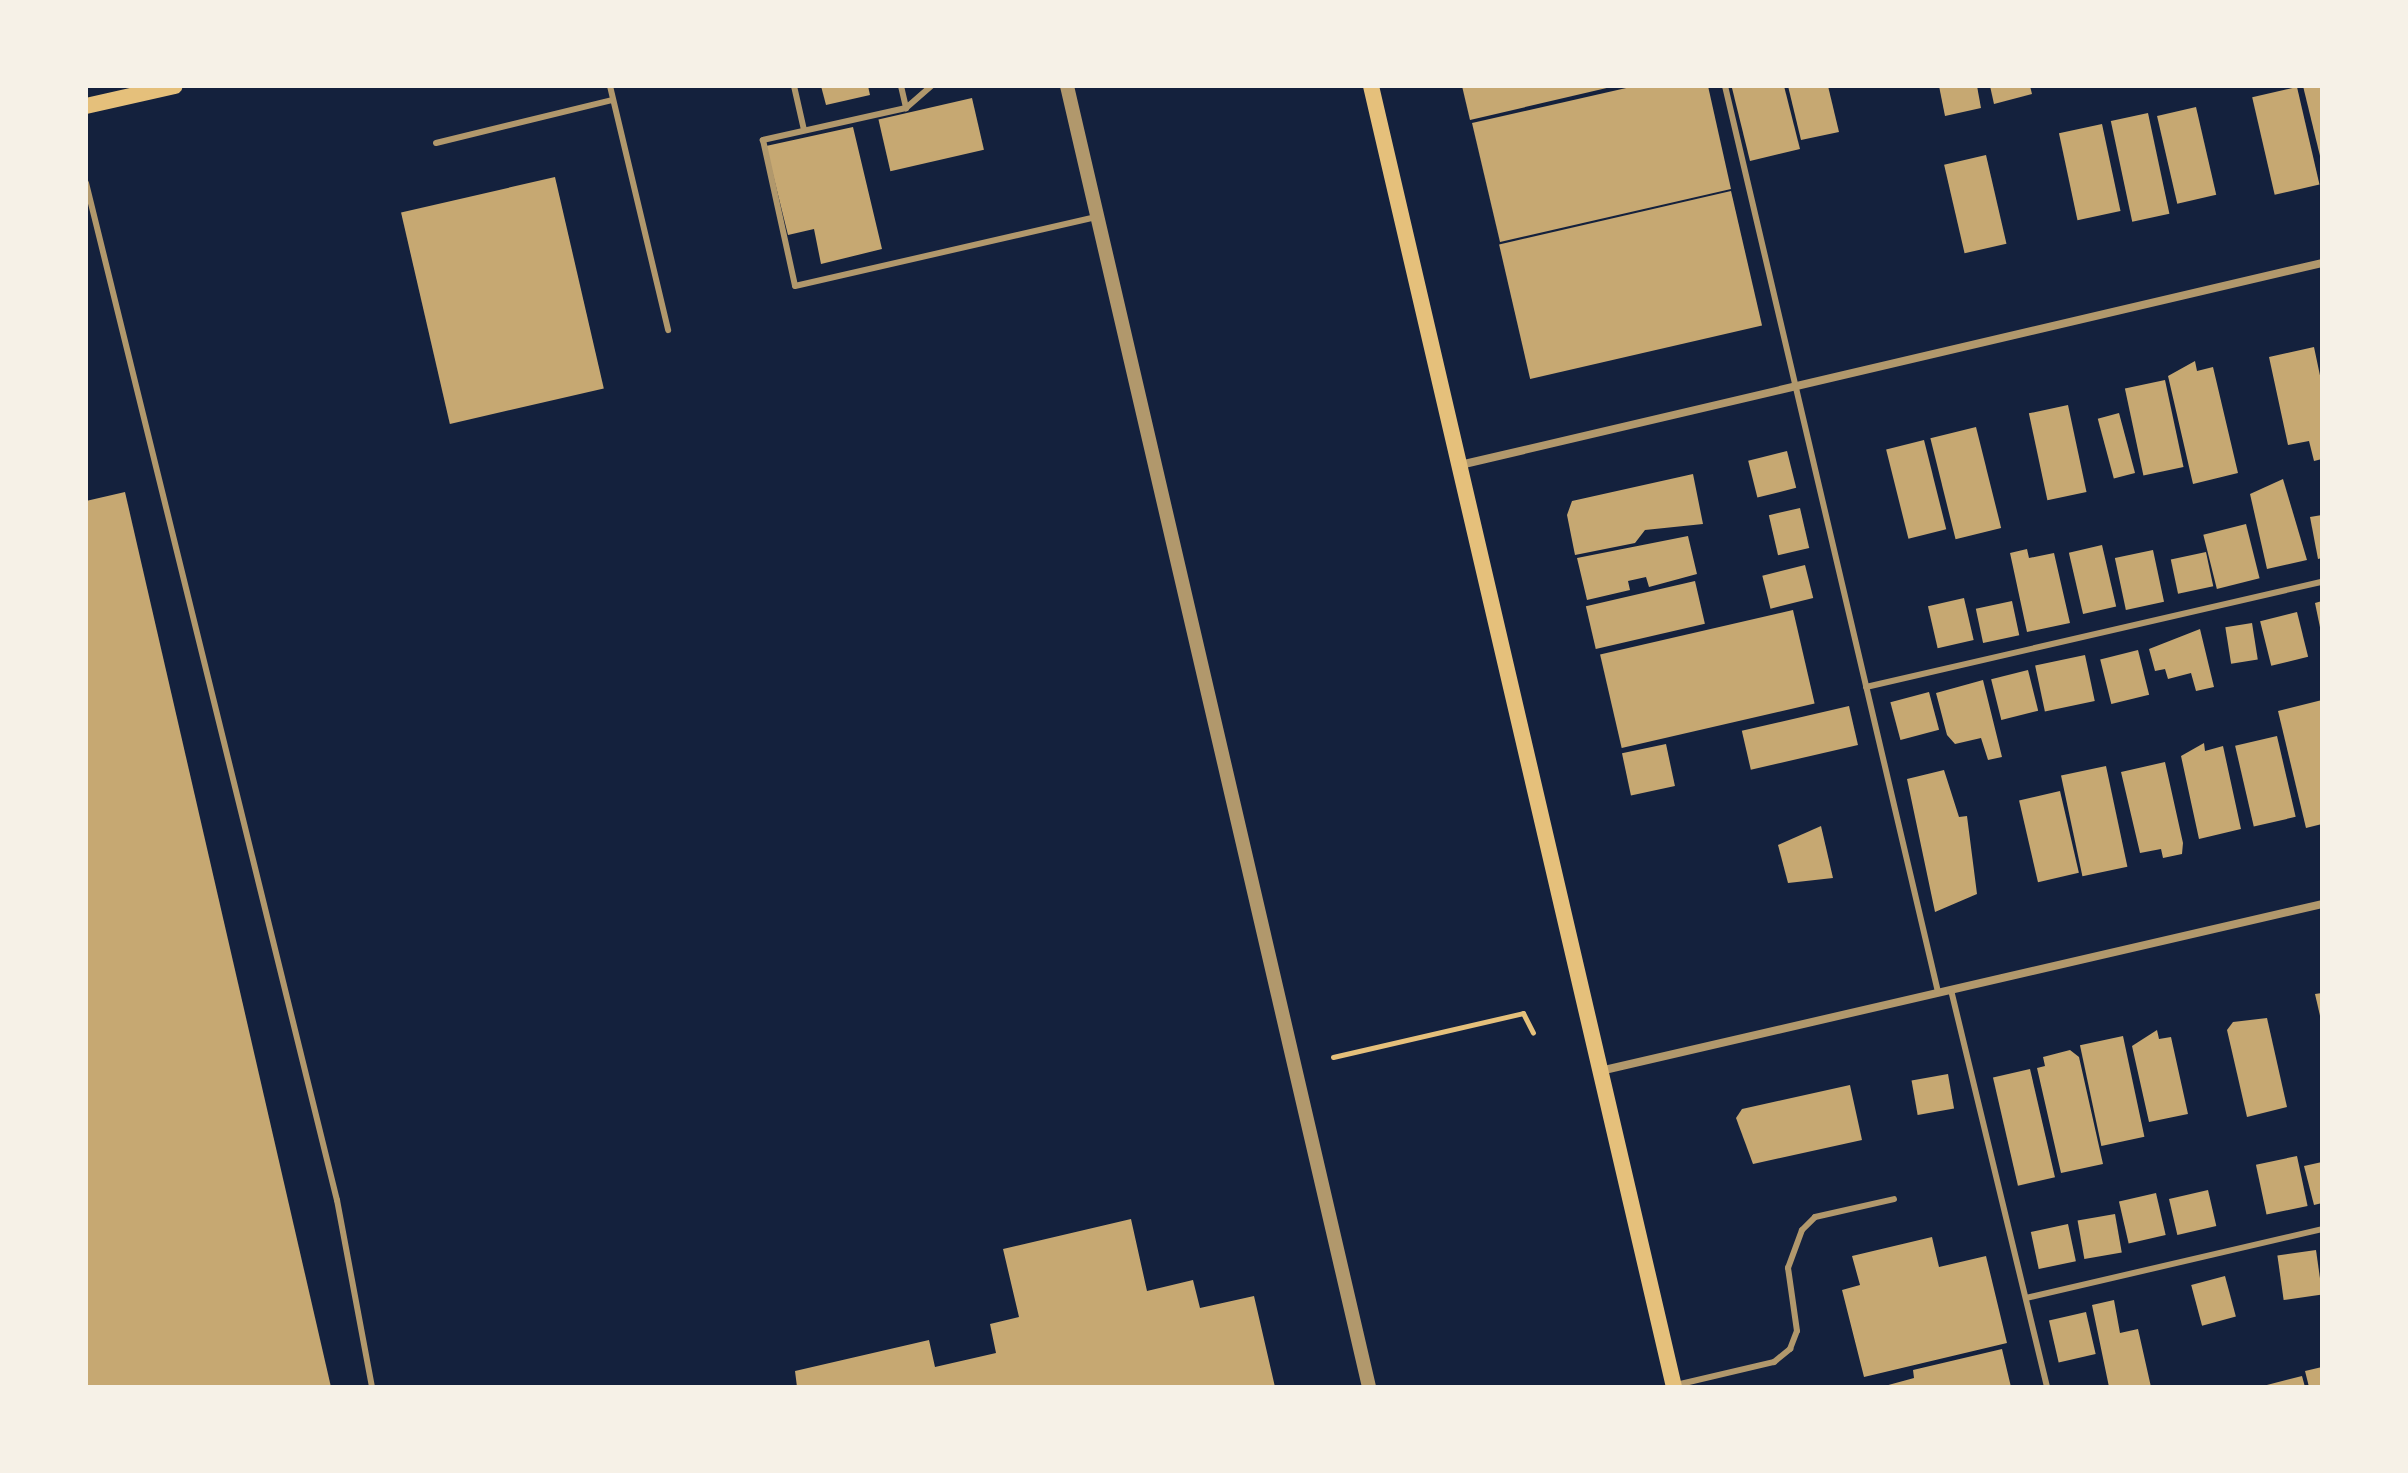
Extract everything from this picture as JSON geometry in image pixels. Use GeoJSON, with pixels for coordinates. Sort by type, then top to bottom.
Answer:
{"type":"FeatureCollection","features":[{"type":"Feature","properties":{"kind":"main road"},"geometry":{"type":"LineString","coordinates":[[86,106],[175,86]]}},
{"type":"Feature","properties":{"kind":"main road"},"geometry":{"type":"LineString","coordinates":[[1371,86],[1674,1386]]}},
{"type":"Feature","properties":{"kind":"street"},"geometry":{"type":"LineString","coordinates":[[1067,86],[1369,1387]]}},
{"type":"Feature","properties":{"kind":"street"},"geometry":{"type":"LineString","coordinates":[[1459,465],[2322,263]]}},
{"type":"Feature","properties":{"kind":"street"},"geometry":{"type":"LineString","coordinates":[[1600,1071],[2322,904]]}},
{"type":"Feature","properties":{"kind":"lane"},"geometry":{"type":"LineString","coordinates":[[610,86],[668,330]]}},
{"type":"Feature","properties":{"kind":"lane"},"geometry":{"type":"LineString","coordinates":[[794,86],[804,130]]}},
{"type":"Feature","properties":{"kind":"lane"},"geometry":{"type":"LineString","coordinates":[[901,86],[906,108]]}},
{"type":"Feature","properties":{"kind":"lane"},"geometry":{"type":"LineString","coordinates":[[931,86],[906,108],[763,140],[795,286],[1097,217]]}},
{"type":"Feature","properties":{"kind":"lane"},"geometry":{"type":"LineString","coordinates":[[1725,86],[1938,992]]}},
{"type":"Feature","properties":{"kind":"lane"},"geometry":{"type":"LineString","coordinates":[[436,143],[613,100]]}},
{"type":"Feature","properties":{"kind":"lane"},"geometry":{"type":"LineString","coordinates":[[86,183],[337,1200],[372,1387]]}},
{"type":"Feature","properties":{"kind":"lane"},"geometry":{"type":"LineString","coordinates":[[1866,687],[2322,582]]}},
{"type":"Feature","properties":{"kind":"lane"},"geometry":{"type":"LineString","coordinates":[[1951,990],[2047,1387]]}},
{"type":"Feature","properties":{"kind":"lane"},"geometry":{"type":"LineString","coordinates":[[1674,1386],[1774,1362],[1790,1349],[1797,1331],[1788,1268],[1802,1230],[1815,1217],[1894,1199]]}},
{"type":"Feature","properties":{"kind":"lane"},"geometry":{"type":"LineString","coordinates":[[2026,1298],[2322,1229]]}},
{"type":"Feature","properties":{"kind":"path"},"geometry":{"type":"LineString","coordinates":[[1333,1057],[1523,1013],[1533,1033]]}},
{"type":"Feature","properties":{"kind":"building"},"geometry":{"type":"Polygon","coordinates":[[[821,86],[868,86],[870,95],[826,105],[821,86]]]}},
{"type":"Feature","properties":{"kind":"building"},"geometry":{"type":"Polygon","coordinates":[[[1462,86],[1611,86],[1611,87],[1470,120],[1462,86]]]}},
{"type":"Feature","properties":{"kind":"building"},"geometry":{"type":"Polygon","coordinates":[[[1635,86],[1708,86],[1731,189],[1500,242],[1472,123],[1635,86]]]}},
{"type":"Feature","properties":{"kind":"building"},"geometry":{"type":"Polygon","coordinates":[[[1784,86],[1800,149],[1750,161],[1732,88],[1784,86]]]}},
{"type":"Feature","properties":{"kind":"building"},"geometry":{"type":"Polygon","coordinates":[[[1788,86],[1828,86],[1839,132],[1801,140],[1788,86]]]}},
{"type":"Feature","properties":{"kind":"building"},"geometry":{"type":"Polygon","coordinates":[[[1939,86],[1977,86],[1981,108],[1945,116],[1939,86]]]}},
{"type":"Feature","properties":{"kind":"building"},"geometry":{"type":"Polygon","coordinates":[[[1990,86],[2030,86],[2032,94],[1994,104],[1990,86]]]}},
{"type":"Feature","properties":{"kind":"building"},"geometry":{"type":"Polygon","coordinates":[[[2303,86],[2322,86],[2322,160],[2321,160],[2303,86]]]}},
{"type":"Feature","properties":{"kind":"building"},"geometry":{"type":"Polygon","coordinates":[[[2297,87],[2319,184],[2275,195],[2252,97],[2297,87]]]}},
{"type":"Feature","properties":{"kind":"building"},"geometry":{"type":"Polygon","coordinates":[[[972,98],[984,150],[890,171],[878,120],[972,98]]]}},
{"type":"Feature","properties":{"kind":"building"},"geometry":{"type":"Polygon","coordinates":[[[2196,107],[2216,195],[2177,204],[2157,116],[2196,107]]]}},
{"type":"Feature","properties":{"kind":"building"},"geometry":{"type":"Polygon","coordinates":[[[2148,113],[2169,214],[2132,222],[2111,121],[2148,113]]]}},
{"type":"Feature","properties":{"kind":"building"},"geometry":{"type":"Polygon","coordinates":[[[2102,124],[2121,211],[2077,220],[2059,133],[2102,124]]]}},
{"type":"Feature","properties":{"kind":"building"},"geometry":{"type":"Polygon","coordinates":[[[853,127],[882,249],[821,264],[814,229],[788,235],[766,146],[853,127]]]}},
{"type":"Feature","properties":{"kind":"building"},"geometry":{"type":"Polygon","coordinates":[[[1986,155],[2006,244],[1965,253],[1944,165],[1986,155]]]}},
{"type":"Feature","properties":{"kind":"building"},"geometry":{"type":"Polygon","coordinates":[[[555,177],[604,388],[450,424],[401,213],[555,177]]]}},
{"type":"Feature","properties":{"kind":"building"},"geometry":{"type":"Polygon","coordinates":[[[1731,191],[1762,325],[1530,379],[1499,245],[1731,191]]]}},
{"type":"Feature","properties":{"kind":"building"},"geometry":{"type":"Polygon","coordinates":[[[2314,347],[2322,385],[2322,459],[2314,461],[2309,441],[2288,445],[2269,357],[2314,347]]]}},
{"type":"Feature","properties":{"kind":"building"},"geometry":{"type":"Polygon","coordinates":[[[2195,361],[2197,371],[2213,367],[2238,473],[2193,484],[2168,376],[2195,361]]]}},
{"type":"Feature","properties":{"kind":"building"},"geometry":{"type":"Polygon","coordinates":[[[2165,380],[2184,467],[2143,476],[2125,389],[2165,380]]]}},
{"type":"Feature","properties":{"kind":"building"},"geometry":{"type":"Polygon","coordinates":[[[2068,405],[2087,492],[2047,500],[2029,413],[2068,405]]]}},
{"type":"Feature","properties":{"kind":"building"},"geometry":{"type":"Polygon","coordinates":[[[2119,413],[2135,473],[2114,479],[2098,419],[2119,413]]]}},
{"type":"Feature","properties":{"kind":"building"},"geometry":{"type":"Polygon","coordinates":[[[1976,427],[2001,528],[1956,539],[1930,438],[1976,427]]]}},
{"type":"Feature","properties":{"kind":"building"},"geometry":{"type":"Polygon","coordinates":[[[1924,440],[1946,529],[1908,539],[1886,449],[1924,440]]]}},
{"type":"Feature","properties":{"kind":"building"},"geometry":{"type":"Polygon","coordinates":[[[1787,451],[1796,488],[1757,498],[1748,461],[1787,451]]]}},
{"type":"Feature","properties":{"kind":"building"},"geometry":{"type":"Polygon","coordinates":[[[1693,474],[1703,524],[1645,530],[1635,543],[1575,555],[1567,515],[1572,501],[1693,474]]]}},
{"type":"Feature","properties":{"kind":"building"},"geometry":{"type":"Polygon","coordinates":[[[2283,479],[2307,560],[2267,569],[2250,494],[2283,479]]]}},
{"type":"Feature","properties":{"kind":"building"},"geometry":{"type":"Polygon","coordinates":[[[125,492],[331,1387],[86,1387],[86,501],[125,492]]]}},
{"type":"Feature","properties":{"kind":"building"},"geometry":{"type":"Polygon","coordinates":[[[1800,508],[1809,548],[1778,555],[1769,515],[1800,508]]]}},
{"type":"Feature","properties":{"kind":"building"},"geometry":{"type":"Polygon","coordinates":[[[2322,515],[2322,558],[2318,559],[2310,517],[2322,515]]]}},
{"type":"Feature","properties":{"kind":"building"},"geometry":{"type":"Polygon","coordinates":[[[2246,524],[2260,578],[2217,589],[2203,535],[2246,524]]]}},
{"type":"Feature","properties":{"kind":"building"},"geometry":{"type":"Polygon","coordinates":[[[1688,536],[1697,574],[1649,587],[1646,577],[1628,581],[1630,590],[1587,600],[1577,558],[1688,536]]]}},
{"type":"Feature","properties":{"kind":"building"},"geometry":{"type":"Polygon","coordinates":[[[2102,545],[2116,606],[2083,614],[2069,553],[2102,545]]]}},
{"type":"Feature","properties":{"kind":"building"},"geometry":{"type":"Polygon","coordinates":[[[2027,549],[2029,558],[2054,553],[2070,623],[2027,632],[2010,553],[2027,549]]]}},
{"type":"Feature","properties":{"kind":"building"},"geometry":{"type":"Polygon","coordinates":[[[2153,550],[2164,602],[2126,610],[2115,558],[2153,550]]]}},
{"type":"Feature","properties":{"kind":"building"},"geometry":{"type":"Polygon","coordinates":[[[2206,552],[2213,586],[2178,594],[2171,559],[2206,552]]]}},
{"type":"Feature","properties":{"kind":"building"},"geometry":{"type":"Polygon","coordinates":[[[1805,565],[1813,598],[1771,609],[1762,576],[1805,565]]]}},
{"type":"Feature","properties":{"kind":"building"},"geometry":{"type":"Polygon","coordinates":[[[1695,581],[1705,624],[1596,649],[1586,606],[1695,581]]]}},
{"type":"Feature","properties":{"kind":"building"},"geometry":{"type":"Polygon","coordinates":[[[1964,598],[1974,640],[1938,648],[1928,606],[1964,598]]]}},
{"type":"Feature","properties":{"kind":"building"},"geometry":{"type":"Polygon","coordinates":[[[2012,601],[2019,635],[1983,643],[1976,609],[2012,601]]]}},
{"type":"Feature","properties":{"kind":"building"},"geometry":{"type":"Polygon","coordinates":[[[2322,601],[2322,632],[2321,632],[2315,603],[2322,601]]]}},
{"type":"Feature","properties":{"kind":"building"},"geometry":{"type":"Polygon","coordinates":[[[1793,610],[1815,704],[1622,748],[1600,655],[1793,610]]]}},
{"type":"Feature","properties":{"kind":"building"},"geometry":{"type":"Polygon","coordinates":[[[2297,612],[2308,657],[2271,666],[2260,621],[2297,612]]]}},
{"type":"Feature","properties":{"kind":"building"},"geometry":{"type":"Polygon","coordinates":[[[2252,623],[2258,660],[2231,664],[2225,627],[2252,623]]]}},
{"type":"Feature","properties":{"kind":"building"},"geometry":{"type":"Polygon","coordinates":[[[2200,629],[2214,687],[2196,691],[2191,673],[2168,679],[2165,669],[2155,671],[2149,649],[2200,629]]]}},
{"type":"Feature","properties":{"kind":"building"},"geometry":{"type":"Polygon","coordinates":[[[2138,650],[2149,695],[2111,704],[2100,659],[2138,650]]]}},
{"type":"Feature","properties":{"kind":"building"},"geometry":{"type":"Polygon","coordinates":[[[2085,655],[2095,701],[2045,712],[2035,666],[2085,655]]]}},
{"type":"Feature","properties":{"kind":"building"},"geometry":{"type":"Polygon","coordinates":[[[2028,670],[2038,711],[2001,720],[1991,679],[2028,670]]]}},
{"type":"Feature","properties":{"kind":"building"},"geometry":{"type":"Polygon","coordinates":[[[1983,680],[2002,757],[1988,760],[1981,738],[1955,744],[1947,735],[1936,693],[1983,680]]]}},
{"type":"Feature","properties":{"kind":"building"},"geometry":{"type":"Polygon","coordinates":[[[1929,692],[1939,730],[1900,740],[1890,702],[1929,692]]]}},
{"type":"Feature","properties":{"kind":"building"},"geometry":{"type":"Polygon","coordinates":[[[2322,700],[2322,824],[2306,828],[2278,711],[2322,700]]]}},
{"type":"Feature","properties":{"kind":"building"},"geometry":{"type":"Polygon","coordinates":[[[1849,706],[1858,745],[1751,770],[1742,731],[1849,706]]]}},
{"type":"Feature","properties":{"kind":"building"},"geometry":{"type":"Polygon","coordinates":[[[2277,736],[2296,817],[2254,827],[2235,746],[2277,736]]]}},
{"type":"Feature","properties":{"kind":"building"},"geometry":{"type":"Polygon","coordinates":[[[2204,743],[2205,751],[2223,746],[2241,829],[2199,839],[2181,756],[2204,743]]]}},
{"type":"Feature","properties":{"kind":"building"},"geometry":{"type":"Polygon","coordinates":[[[1666,744],[1675,786],[1631,795],[1622,753],[1666,744]]]}},
{"type":"Feature","properties":{"kind":"building"},"geometry":{"type":"Polygon","coordinates":[[[2165,762],[2183,843],[2182,854],[2163,858],[2161,849],[2140,853],[2121,772],[2165,762]]]}},
{"type":"Feature","properties":{"kind":"building"},"geometry":{"type":"Polygon","coordinates":[[[2106,766],[2127,867],[2082,876],[2061,776],[2106,766]]]}},
{"type":"Feature","properties":{"kind":"building"},"geometry":{"type":"Polygon","coordinates":[[[1944,770],[1959,817],[1967,816],[1977,894],[1935,912],[1907,779],[1944,770]]]}},
{"type":"Feature","properties":{"kind":"building"},"geometry":{"type":"Polygon","coordinates":[[[2060,791],[2079,873],[2038,882],[2019,800],[2060,791]]]}},
{"type":"Feature","properties":{"kind":"building"},"geometry":{"type":"Polygon","coordinates":[[[1821,826],[1833,878],[1788,883],[1778,845],[1821,826]]]}},
{"type":"Feature","properties":{"kind":"building"},"geometry":{"type":"Polygon","coordinates":[[[2322,993],[2322,1020],[2321,1020],[2315,994],[2322,993]]]}},
{"type":"Feature","properties":{"kind":"building"},"geometry":{"type":"Polygon","coordinates":[[[2267,1018],[2287,1107],[2247,1117],[2227,1030],[2233,1022],[2267,1018]]]}},
{"type":"Feature","properties":{"kind":"building"},"geometry":{"type":"Polygon","coordinates":[[[2157,1030],[2159,1039],[2171,1037],[2188,1114],[2149,1122],[2132,1046],[2157,1030]]]}},
{"type":"Feature","properties":{"kind":"building"},"geometry":{"type":"Polygon","coordinates":[[[2123,1036],[2144,1137],[2101,1146],[2080,1045],[2123,1036]]]}},
{"type":"Feature","properties":{"kind":"building"},"geometry":{"type":"Polygon","coordinates":[[[2070,1050],[2079,1057],[2103,1164],[2061,1173],[2037,1068],[2045,1066],[2043,1057],[2070,1050]]]}},
{"type":"Feature","properties":{"kind":"building"},"geometry":{"type":"Polygon","coordinates":[[[2030,1069],[2055,1177],[2018,1186],[1993,1078],[2030,1069]]]}},
{"type":"Feature","properties":{"kind":"building"},"geometry":{"type":"Polygon","coordinates":[[[1948,1074],[1954,1108],[1918,1115],[1912,1080],[1948,1074]]]}},
{"type":"Feature","properties":{"kind":"building"},"geometry":{"type":"Polygon","coordinates":[[[1850,1085],[1862,1140],[1753,1164],[1736,1118],[1742,1109],[1850,1085]]]}},
{"type":"Feature","properties":{"kind":"building"},"geometry":{"type":"Polygon","coordinates":[[[2297,1156],[2308,1206],[2267,1215],[2256,1165],[2297,1156]]]}},
{"type":"Feature","properties":{"kind":"building"},"geometry":{"type":"Polygon","coordinates":[[[2322,1162],[2322,1203],[2314,1205],[2304,1166],[2322,1162]]]}},
{"type":"Feature","properties":{"kind":"building"},"geometry":{"type":"Polygon","coordinates":[[[2208,1190],[2216,1226],[2177,1235],[2169,1199],[2208,1190]]]}},
{"type":"Feature","properties":{"kind":"building"},"geometry":{"type":"Polygon","coordinates":[[[2156,1193],[2166,1235],[2129,1243],[2119,1202],[2156,1193]]]}},
{"type":"Feature","properties":{"kind":"building"},"geometry":{"type":"Polygon","coordinates":[[[2115,1214],[2122,1252],[2084,1259],[2078,1221],[2115,1214]]]}},
{"type":"Feature","properties":{"kind":"building"},"geometry":{"type":"Polygon","coordinates":[[[1131,1219],[1147,1291],[1193,1280],[1200,1308],[1254,1296],[1275,1387],[797,1387],[795,1371],[929,1340],[935,1367],[996,1353],[990,1324],[1019,1317],[1003,1249],[1131,1219]]]}},
{"type":"Feature","properties":{"kind":"building"},"geometry":{"type":"Polygon","coordinates":[[[2068,1224],[2076,1261],[2039,1269],[2031,1232],[2068,1224]]]}},
{"type":"Feature","properties":{"kind":"building"},"geometry":{"type":"Polygon","coordinates":[[[1932,1237],[1939,1267],[1986,1256],[2007,1343],[1864,1377],[1842,1290],[1860,1285],[1852,1256],[1932,1237]]]}},
{"type":"Feature","properties":{"kind":"building"},"geometry":{"type":"Polygon","coordinates":[[[2316,1250],[2322,1295],[2284,1300],[2277,1255],[2316,1250]]]}},
{"type":"Feature","properties":{"kind":"building"},"geometry":{"type":"Polygon","coordinates":[[[2225,1276],[2236,1317],[2202,1326],[2191,1285],[2225,1276]]]}},
{"type":"Feature","properties":{"kind":"building"},"geometry":{"type":"Polygon","coordinates":[[[2114,1300],[2120,1333],[2138,1329],[2151,1387],[2109,1387],[2092,1305],[2114,1300]]]}},
{"type":"Feature","properties":{"kind":"building"},"geometry":{"type":"Polygon","coordinates":[[[2086,1312],[2096,1354],[2059,1362],[2049,1321],[2086,1312]]]}},
{"type":"Feature","properties":{"kind":"building"},"geometry":{"type":"Polygon","coordinates":[[[2002,1349],[2011,1387],[1881,1387],[1914,1378],[1913,1370],[2002,1349]]]}},
{"type":"Feature","properties":{"kind":"building"},"geometry":{"type":"Polygon","coordinates":[[[2322,1367],[2322,1387],[2309,1387],[2305,1371],[2322,1367]]]}},
{"type":"Feature","properties":{"kind":"building"},"geometry":{"type":"Polygon","coordinates":[[[2302,1376],[2305,1387],[2263,1387],[2263,1386],[2302,1376]]]}}]}
